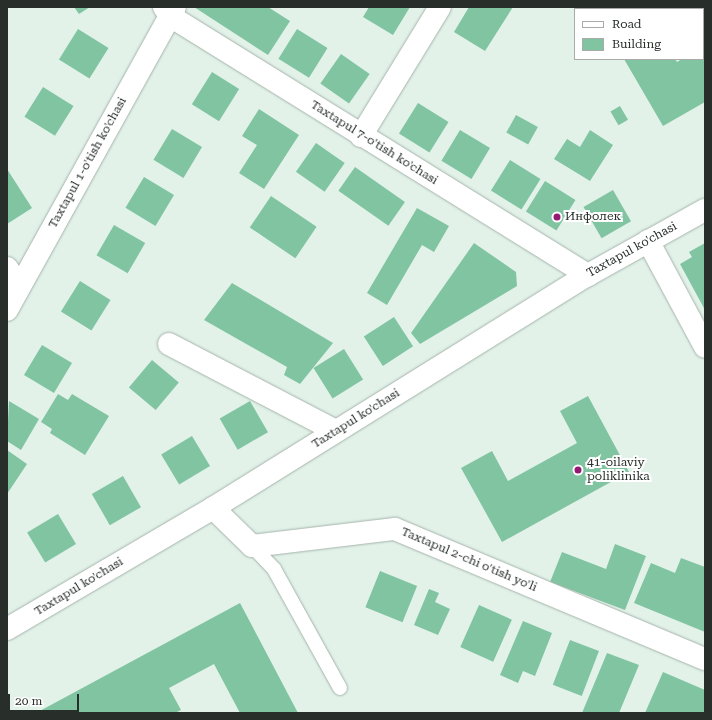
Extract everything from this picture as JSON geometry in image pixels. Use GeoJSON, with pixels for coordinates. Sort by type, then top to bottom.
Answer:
{"type":"FeatureCollection","features":[{"type":"Feature","properties":{"kind":"street"},"geometry":{"type":"LineString","coordinates":[[361,136],[440,7]]}},
{"type":"Feature","properties":{"kind":"street","name":"Taxtapul 7-o'tish ko'chasi"},"geometry":{"type":"LineString","coordinates":[[170,10],[361,136],[588,275]]}},
{"type":"Feature","properties":{"kind":"street","name":"Taxtapul 1-o'tish ko'chasi"},"geometry":{"type":"LineString","coordinates":[[7,310],[170,10]]}},
{"type":"Feature","properties":{"kind":"street","name":"Taxtapul ko'chasi"},"geometry":{"type":"LineString","coordinates":[[7,629],[213,508],[588,275],[705,210]]}},
{"type":"Feature","properties":{"kind":"street"},"geometry":{"type":"LineString","coordinates":[[648,241],[705,347]]}},
{"type":"Feature","properties":{"kind":"street"},"geometry":{"type":"LineString","coordinates":[[7,268],[19,286]]}},
{"type":"Feature","properties":{"kind":"street"},"geometry":{"type":"LineString","coordinates":[[169,344],[336,431]]}},
{"type":"Feature","properties":{"kind":"street"},"geometry":{"type":"LineString","coordinates":[[213,508],[252,546]]}},
{"type":"Feature","properties":{"kind":"street","name":"Taxtapul 2-chi o'tish yo'li"},"geometry":{"type":"LineString","coordinates":[[252,546],[395,529],[705,659]]}},
{"type":"Feature","properties":{"kind":"lane"},"geometry":{"type":"LineString","coordinates":[[252,546],[274,569],[340,688]]}},
{"type":"Feature","properties":{"kind":"building"},"geometry":{"type":"Polygon","coordinates":[[[74,7],[90,7],[79,14],[74,7]]]}},
{"type":"Feature","properties":{"kind":"building"},"geometry":{"type":"Polygon","coordinates":[[[194,7],[268,7],[290,21],[268,55],[194,7]]]}},
{"type":"Feature","properties":{"kind":"building"},"geometry":{"type":"Polygon","coordinates":[[[369,7],[410,7],[393,35],[363,17],[369,7]]]}},
{"type":"Feature","properties":{"kind":"building"},"geometry":{"type":"Polygon","coordinates":[[[469,7],[513,7],[485,51],[454,32],[469,7]]]}},
{"type":"Feature","properties":{"kind":"building"},"geometry":{"type":"Polygon","coordinates":[[[594,7],[645,7],[645,8],[594,7]]]}},
{"type":"Feature","properties":{"kind":"building"},"geometry":{"type":"Polygon","coordinates":[[[78,29],[109,48],[89,79],[59,60],[78,29]]]}},
{"type":"Feature","properties":{"kind":"building"},"geometry":{"type":"Polygon","coordinates":[[[297,29],[328,48],[309,78],[278,59],[297,29]]]}},
{"type":"Feature","properties":{"kind":"building"},"geometry":{"type":"Polygon","coordinates":[[[705,46],[705,102],[663,126],[625,60],[676,60],[677,62],[680,60],[704,60],[705,46]]]}},
{"type":"Feature","properties":{"kind":"building"},"geometry":{"type":"Polygon","coordinates":[[[341,54],[370,74],[349,104],[320,83],[341,54]]]}},
{"type":"Feature","properties":{"kind":"building"},"geometry":{"type":"Polygon","coordinates":[[[212,72],[239,89],[219,121],[192,104],[212,72]]]}},
{"type":"Feature","properties":{"kind":"building"},"geometry":{"type":"Polygon","coordinates":[[[43,87],[74,106],[55,136],[24,117],[43,87]]]}},
{"type":"Feature","properties":{"kind":"building"},"geometry":{"type":"Polygon","coordinates":[[[418,103],[449,122],[429,153],[399,134],[418,103]]]}},
{"type":"Feature","properties":{"kind":"building"},"geometry":{"type":"Polygon","coordinates":[[[620,106],[628,120],[618,125],[610,112],[620,106]]]}},
{"type":"Feature","properties":{"kind":"building"},"geometry":{"type":"Polygon","coordinates":[[[259,109],[299,135],[264,189],[239,173],[257,145],[242,136],[259,109]]]}},
{"type":"Feature","properties":{"kind":"building"},"geometry":{"type":"Polygon","coordinates":[[[516,115],[538,127],[528,145],[506,132],[516,115]]]}},
{"type":"Feature","properties":{"kind":"building"},"geometry":{"type":"Polygon","coordinates":[[[172,129],[202,147],[183,178],[153,160],[172,129]]]}},
{"type":"Feature","properties":{"kind":"building"},"geometry":{"type":"Polygon","coordinates":[[[460,130],[490,148],[471,179],[441,161],[460,130]]]}},
{"type":"Feature","properties":{"kind":"building"},"geometry":{"type":"Polygon","coordinates":[[[590,130],[613,145],[590,181],[554,159],[567,139],[580,147],[590,130]]]}},
{"type":"Feature","properties":{"kind":"building"},"geometry":{"type":"Polygon","coordinates":[[[316,143],[345,163],[325,192],[296,172],[316,143]]]}},
{"type":"Feature","properties":{"kind":"building"},"geometry":{"type":"Polygon","coordinates":[[[510,160],[541,179],[521,210],[491,191],[510,160]]]}},
{"type":"Feature","properties":{"kind":"building"},"geometry":{"type":"Polygon","coordinates":[[[355,167],[405,202],[388,226],[338,191],[355,167]]]}},
{"type":"Feature","properties":{"kind":"building"},"geometry":{"type":"Polygon","coordinates":[[[7,169],[32,208],[7,224],[7,169]]]}},
{"type":"Feature","properties":{"kind":"building"},"geometry":{"type":"Polygon","coordinates":[[[144,177],[174,195],[155,226],[125,208],[144,177]]]}},
{"type":"Feature","properties":{"kind":"building"},"geometry":{"type":"Polygon","coordinates":[[[545,181],[576,200],[556,231],[526,212],[545,181]]]}},
{"type":"Feature","properties":{"kind":"building"},"geometry":{"type":"Polygon","coordinates":[[[613,190],[631,221],[602,238],[584,207],[613,190]]]}},
{"type":"Feature","properties":{"kind":"building"},"geometry":{"type":"Polygon","coordinates":[[[271,196],[317,227],[295,258],[250,228],[271,196]]]}},
{"type":"Feature","properties":{"kind":"building"},"geometry":{"type":"Polygon","coordinates":[[[417,208],[449,226],[434,252],[422,245],[387,305],[367,293],[417,208]]]}},
{"type":"Feature","properties":{"kind":"building"},"geometry":{"type":"Polygon","coordinates":[[[114,225],[145,243],[128,273],[97,255],[114,225]]]}},
{"type":"Feature","properties":{"kind":"building"},"geometry":{"type":"Polygon","coordinates":[[[474,243],[516,272],[517,286],[420,344],[411,333],[474,243]]]}},
{"type":"Feature","properties":{"kind":"building"},"geometry":{"type":"Polygon","coordinates":[[[705,243],[705,310],[680,264],[692,257],[689,252],[705,243]]]}},
{"type":"Feature","properties":{"kind":"building"},"geometry":{"type":"Polygon","coordinates":[[[80,281],[111,300],[91,331],[61,312],[80,281]]]}},
{"type":"Feature","properties":{"kind":"building"},"geometry":{"type":"Polygon","coordinates":[[[232,283],[333,343],[300,384],[284,375],[287,367],[204,320],[232,283]]]}},
{"type":"Feature","properties":{"kind":"building"},"geometry":{"type":"Polygon","coordinates":[[[394,317],[413,346],[383,366],[364,337],[394,317]]]}},
{"type":"Feature","properties":{"kind":"building"},"geometry":{"type":"Polygon","coordinates":[[[42,345],[72,363],[54,393],[24,375],[42,345]]]}},
{"type":"Feature","properties":{"kind":"building"},"geometry":{"type":"Polygon","coordinates":[[[344,349],[363,380],[333,399],[313,368],[344,349]]]}},
{"type":"Feature","properties":{"kind":"building"},"geometry":{"type":"Polygon","coordinates":[[[152,360],[179,382],[156,410],[129,388],[152,360]]]}},
{"type":"Feature","properties":{"kind":"building"},"geometry":{"type":"Polygon","coordinates":[[[58,394],[68,400],[72,394],[109,416],[85,455],[50,433],[52,429],[41,422],[58,394]]]}},
{"type":"Feature","properties":{"kind":"building","name":"41-oilaviy poliklinika"},"geometry":{"type":"Polygon","coordinates":[[[588,396],[629,472],[502,542],[461,468],[492,451],[508,481],[577,443],[560,411],[588,396]]]}},
{"type":"Feature","properties":{"kind":"building"},"geometry":{"type":"Polygon","coordinates":[[[9,401],[39,419],[21,450],[7,441],[9,401]]]}},
{"type":"Feature","properties":{"kind":"building"},"geometry":{"type":"Polygon","coordinates":[[[250,401],[268,432],[238,450],[220,418],[250,401]]]}},
{"type":"Feature","properties":{"kind":"building"},"geometry":{"type":"Polygon","coordinates":[[[192,436],[210,466],[179,485],[161,455],[192,436]]]}},
{"type":"Feature","properties":{"kind":"building"},"geometry":{"type":"Polygon","coordinates":[[[7,450],[27,464],[7,494],[7,450]]]}},
{"type":"Feature","properties":{"kind":"building"},"geometry":{"type":"Polygon","coordinates":[[[123,476],[141,507],[110,525],[92,494],[123,476]]]}},
{"type":"Feature","properties":{"kind":"building"},"geometry":{"type":"Polygon","coordinates":[[[58,514],[76,544],[45,563],[27,533],[58,514]]]}},
{"type":"Feature","properties":{"kind":"building"},"geometry":{"type":"Polygon","coordinates":[[[615,544],[646,556],[625,610],[550,582],[562,552],[606,569],[615,544]]]}},
{"type":"Feature","properties":{"kind":"building"},"geometry":{"type":"Polygon","coordinates":[[[681,558],[705,567],[705,632],[634,603],[651,563],[675,573],[681,558]]]}},
{"type":"Feature","properties":{"kind":"building"},"geometry":{"type":"Polygon","coordinates":[[[380,571],[417,586],[402,622],[365,607],[380,571]]]}},
{"type":"Feature","properties":{"kind":"building"},"geometry":{"type":"Polygon","coordinates":[[[429,589],[439,593],[435,602],[450,609],[438,635],[414,625],[429,589]]]}},
{"type":"Feature","properties":{"kind":"building"},"geometry":{"type":"Polygon","coordinates":[[[240,603],[298,713],[240,713],[214,664],[169,688],[181,710],[175,713],[36,713],[240,603]]]}},
{"type":"Feature","properties":{"kind":"building"},"geometry":{"type":"Polygon","coordinates":[[[479,605],[512,620],[493,662],[460,647],[479,605]]]}},
{"type":"Feature","properties":{"kind":"building"},"geometry":{"type":"Polygon","coordinates":[[[523,621],[552,633],[535,676],[523,671],[518,683],[500,675],[523,621]]]}},
{"type":"Feature","properties":{"kind":"building"},"geometry":{"type":"Polygon","coordinates":[[[570,640],[599,651],[582,696],[553,685],[570,640]]]}},
{"type":"Feature","properties":{"kind":"building"},"geometry":{"type":"Polygon","coordinates":[[[607,653],[639,665],[619,713],[582,713],[607,653]]]}},
{"type":"Feature","properties":{"kind":"building"},"geometry":{"type":"Polygon","coordinates":[[[663,672],[705,690],[705,713],[645,713],[663,672]]]}},
{"type":"Feature","properties":{"kind":"place","name":"Инфолек"},"geometry":{"type":"Point","coordinates":[557,217]}},
{"type":"Feature","properties":{"kind":"place","name":"41-oilaviy poliklinika"},"geometry":{"type":"Point","coordinates":[578,470]}}]}
